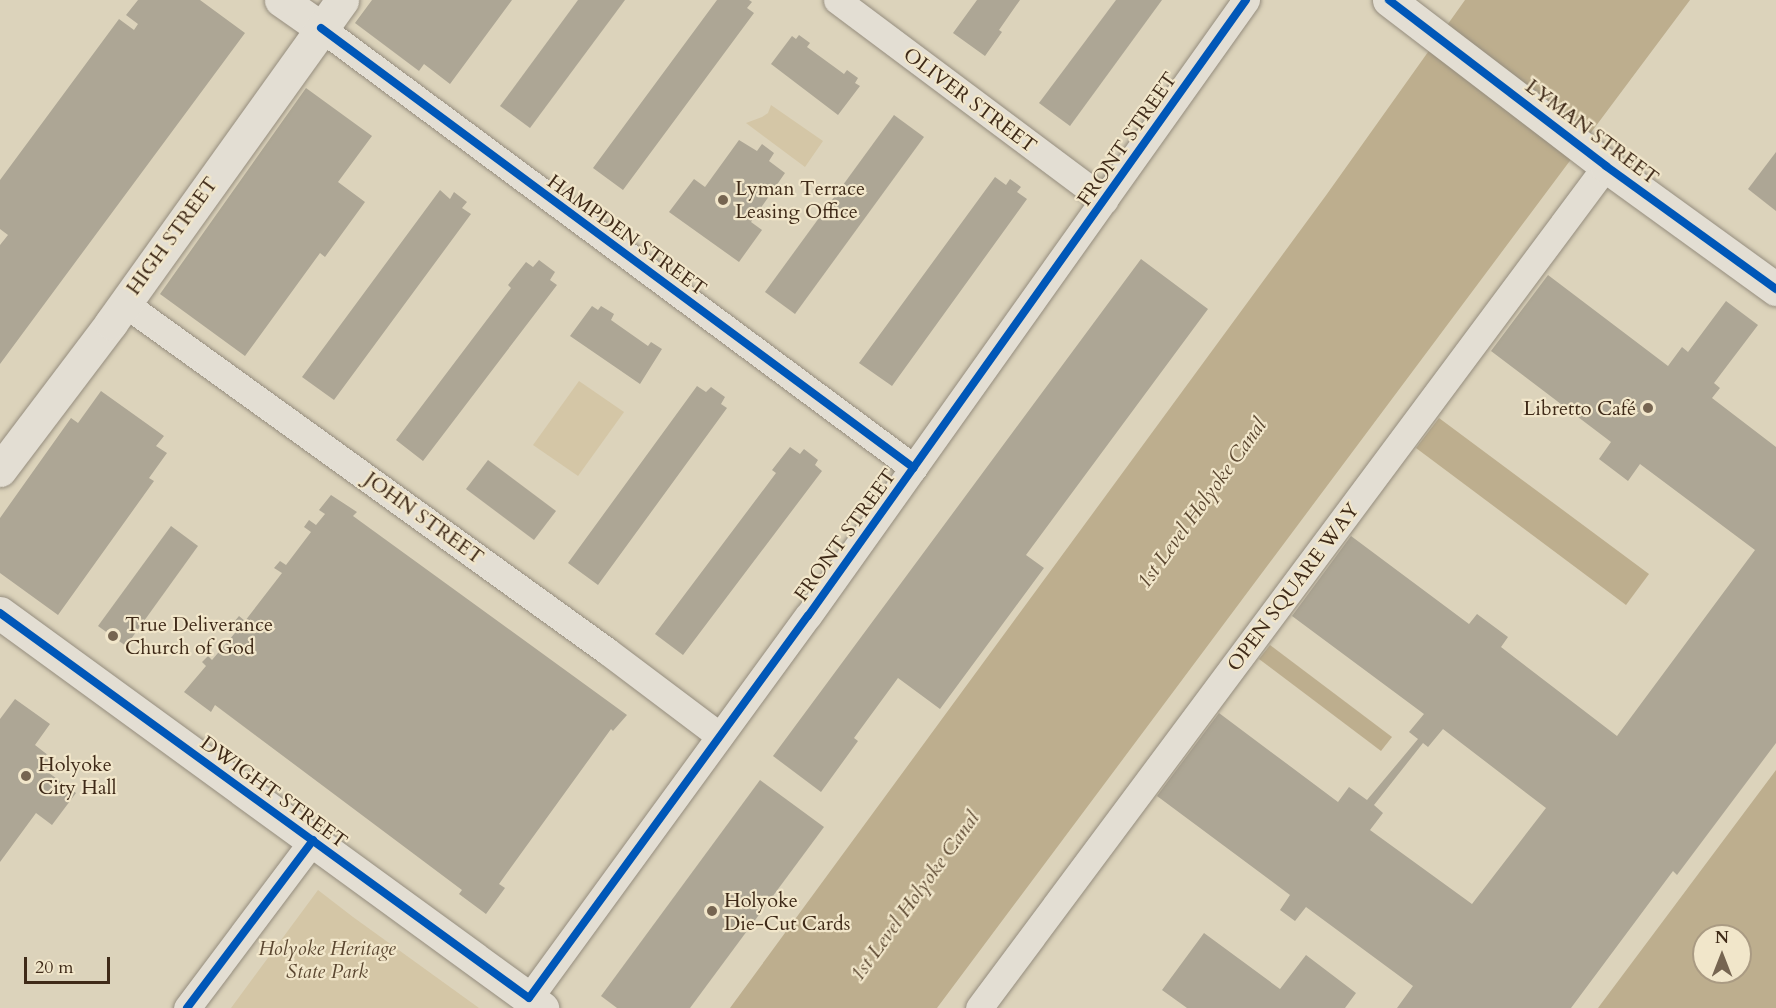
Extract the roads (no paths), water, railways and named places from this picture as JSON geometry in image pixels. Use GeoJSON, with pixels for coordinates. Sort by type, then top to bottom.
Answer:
{"type":"FeatureCollection","features":[{"type":"Feature","properties":{"kind":"main road","name":"HAMPDEN STREET"},"geometry":{"type":"LineString","coordinates":[[281,0],[321,28]]}},
{"type":"Feature","properties":{"kind":"main road","name":"HIGH STREET"},"geometry":{"type":"LineString","coordinates":[[0,470],[124,303],[342,0]]}},
{"type":"Feature","properties":{"kind":"main road","name":"LYMAN STREET"},"geometry":{"type":"LineString","coordinates":[[1389,0],[1597,158],[1776,289]]}},
{"type":"Feature","properties":{"kind":"main road","name":"DWIGHT STREET"},"geometry":{"type":"LineString","coordinates":[[0,613],[535,1003]]}},
{"type":"Feature","properties":{"kind":"street","name":"OLIVER STREET"},"geometry":{"type":"LineString","coordinates":[[837,0],[1104,200]]}},
{"type":"Feature","properties":{"kind":"street","name":"FRONT STREET"},"geometry":{"type":"LineString","coordinates":[[535,1003],[720,736],[914,468],[1246,0]]}},
{"type":"Feature","properties":{"kind":"street","name":"HAMPDEN STREET"},"geometry":{"type":"LineString","coordinates":[[321,28],[914,468]]}},
{"type":"Feature","properties":{"kind":"street","name":"OPEN SQUARE WAY"},"geometry":{"type":"LineString","coordinates":[[979,1008],[1597,158]]}},
{"type":"Feature","properties":{"kind":"street","name":"JOHN STREET"},"geometry":{"type":"LineString","coordinates":[[124,303],[578,630],[720,736]]}},
{"type":"Feature","properties":{"kind":"street"},"geometry":{"type":"LineString","coordinates":[[187,1008],[313,840]]}},
{"type":"Feature","properties":{"kind":"water","name":"1st Level Holyoke Canal"},"geometry":{"type":"Polygon","coordinates":[[[1465,0],[1690,0],[937,1008],[730,1008],[1327,194],[1465,0]]]}},
{"type":"Feature","properties":{"kind":"water"},"geometry":{"type":"Polygon","coordinates":[[[1439,418],[1649,574],[1626,605],[1416,448],[1439,418]]]}},
{"type":"Feature","properties":{"kind":"water"},"geometry":{"type":"Polygon","coordinates":[[[1270,645],[1392,737],[1381,751],[1259,659],[1270,645]]]}},
{"type":"Feature","properties":{"kind":"water"},"geometry":{"type":"Polygon","coordinates":[[[1776,770],[1776,1008],[1598,1008],[1776,770]]]}},
{"type":"Feature","properties":{"kind":"place","name":"Lyman Terrace Leasing Office"},"geometry":{"type":"Point","coordinates":[723,200]}},
{"type":"Feature","properties":{"kind":"place","name":"Libretto Café"},"geometry":{"type":"Point","coordinates":[1648,408]}},
{"type":"Feature","properties":{"kind":"place","name":"True Deliverance Church of God"},"geometry":{"type":"Point","coordinates":[113,636]}},
{"type":"Feature","properties":{"kind":"place","name":"Holyoke City Hall"},"geometry":{"type":"Point","coordinates":[26,776]}},
{"type":"Feature","properties":{"kind":"place","name":"Holyoke Die-Cut Cards"},"geometry":{"type":"Point","coordinates":[712,911]}},
{"type":"Feature","properties":{"kind":"park label","name":"Holyoke Heritage State Park"},"geometry":{"type":"Point","coordinates":[327,960]}}]}
